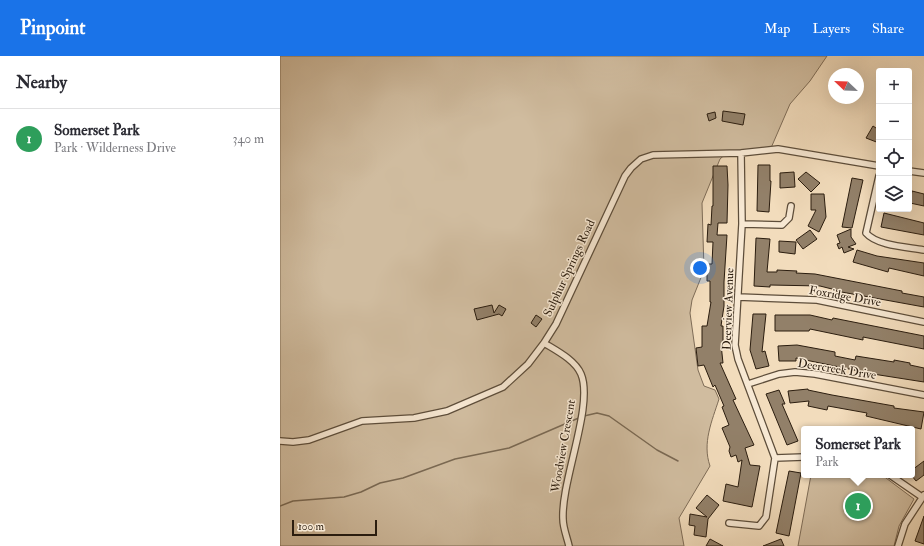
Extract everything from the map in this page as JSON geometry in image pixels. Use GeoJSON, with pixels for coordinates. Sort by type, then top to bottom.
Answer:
{"type":"FeatureCollection","features":[{"type":"Feature","properties":{"kind":"street","name":"Sulphur Springs Road"},"geometry":{"type":"LineString","coordinates":[[280,441],[293,442],[309,440],[362,421],[414,418],[446,411],[503,387],[528,364],[556,324],[616,193],[631,168],[641,159],[652,155],[741,153],[778,150],[876,166]]}},
{"type":"Feature","properties":{"kind":"street","name":"Deerview Avenue"},"geometry":{"type":"LineString","coordinates":[[741,153],[742,224],[735,344],[738,359],[775,458]]}},
{"type":"Feature","properties":{"kind":"street"},"geometry":{"type":"LineString","coordinates":[[912,171],[924,173]]}},
{"type":"Feature","properties":{"kind":"street"},"geometry":{"type":"LineString","coordinates":[[876,189],[866,233],[870,238],[878,242],[924,250]]}},
{"type":"Feature","properties":{"kind":"street"},"geometry":{"type":"LineString","coordinates":[[742,224],[782,225],[789,218],[791,206]]}},
{"type":"Feature","properties":{"kind":"street","name":"Foxridge Drive"},"geometry":{"type":"LineString","coordinates":[[738,297],[817,300],[924,322]]}},
{"type":"Feature","properties":{"kind":"street","name":"Woodview Crescent"},"geometry":{"type":"LineString","coordinates":[[544,343],[573,362],[581,374],[584,387],[582,409],[566,485],[563,519],[568,546]]}},
{"type":"Feature","properties":{"kind":"street","name":"Deercreek Drive"},"geometry":{"type":"LineString","coordinates":[[748,384],[779,374],[795,372],[815,374],[924,395]]}},
{"type":"Feature","properties":{"kind":"street"},"geometry":{"type":"LineString","coordinates":[[729,523],[759,526],[767,511],[775,458],[801,457]]}},
{"type":"Feature","properties":{"kind":"street"},"geometry":{"type":"LineString","coordinates":[[895,478],[923,496],[905,524],[898,546]]}},
{"type":"Feature","properties":{"kind":"shaded area"},"geometry":{"type":"Polygon","coordinates":[[[280,56],[827,56],[810,81],[790,104],[771,148],[729,151],[720,159],[702,203],[704,270],[692,300],[690,313],[698,370],[704,386],[715,390],[719,399],[707,440],[710,466],[679,518],[684,546],[280,546],[280,56]]]}},
{"type":"Feature","properties":{"kind":"shaded area"},"geometry":{"type":"Polygon","coordinates":[[[810,478],[886,478],[914,499],[899,526],[894,546],[798,546],[810,478]]]}},
{"type":"Feature","properties":{"kind":"building"},"geometry":{"type":"Polygon","coordinates":[[[723,111],[745,114],[743,125],[722,121],[723,111]]]}},
{"type":"Feature","properties":{"kind":"building"},"geometry":{"type":"Polygon","coordinates":[[[715,112],[716,118],[709,121],[707,114],[715,112]]]}},
{"type":"Feature","properties":{"kind":"building"},"geometry":{"type":"Polygon","coordinates":[[[873,126],[876,128],[876,142],[866,138],[873,126]]]}},
{"type":"Feature","properties":{"kind":"building"},"geometry":{"type":"Polygon","coordinates":[[[758,165],[770,165],[771,181],[769,212],[757,211],[758,165]]]}},
{"type":"Feature","properties":{"kind":"building"},"geometry":{"type":"Polygon","coordinates":[[[713,166],[727,166],[728,185],[727,223],[718,223],[717,235],[727,235],[724,306],[721,326],[723,326],[723,344],[721,344],[723,363],[720,363],[736,399],[733,400],[754,445],[745,448],[750,465],[760,466],[752,507],[723,501],[726,484],[738,487],[742,460],[738,462],[736,455],[731,457],[729,451],[730,447],[722,428],[729,425],[722,407],[724,406],[715,385],[713,387],[704,365],[698,366],[696,348],[702,347],[702,326],[707,326],[711,302],[710,281],[707,281],[707,264],[712,264],[713,242],[707,242],[708,224],[711,225],[713,206],[713,166]]]}},
{"type":"Feature","properties":{"kind":"building"},"geometry":{"type":"Polygon","coordinates":[[[794,172],[795,187],[780,188],[780,173],[794,172]]]}},
{"type":"Feature","properties":{"kind":"building"},"geometry":{"type":"Polygon","coordinates":[[[806,172],[820,183],[811,192],[798,179],[806,172]]]}},
{"type":"Feature","properties":{"kind":"building"},"geometry":{"type":"Polygon","coordinates":[[[852,178],[863,180],[852,228],[842,227],[852,178]]]}},
{"type":"Feature","properties":{"kind":"building"},"geometry":{"type":"Polygon","coordinates":[[[912,191],[924,194],[924,206],[912,203],[912,191]]]}},
{"type":"Feature","properties":{"kind":"building"},"geometry":{"type":"Polygon","coordinates":[[[811,194],[824,194],[826,217],[819,232],[808,226],[816,210],[811,210],[811,194]]]}},
{"type":"Feature","properties":{"kind":"building"},"geometry":{"type":"Polygon","coordinates":[[[884,213],[924,223],[924,235],[881,227],[884,213]]]}},
{"type":"Feature","properties":{"kind":"building"},"geometry":{"type":"Polygon","coordinates":[[[851,229],[851,237],[856,244],[848,247],[854,249],[844,253],[842,247],[839,249],[837,244],[840,243],[837,235],[851,229]]]}},
{"type":"Feature","properties":{"kind":"building"},"geometry":{"type":"Polygon","coordinates":[[[810,230],[817,239],[803,249],[796,240],[810,230]]]}},
{"type":"Feature","properties":{"kind":"building"},"geometry":{"type":"Polygon","coordinates":[[[756,238],[770,239],[767,272],[777,272],[777,270],[797,271],[796,273],[815,274],[902,291],[902,293],[924,297],[924,307],[836,291],[820,286],[754,286],[756,238]]]}},
{"type":"Feature","properties":{"kind":"building"},"geometry":{"type":"Polygon","coordinates":[[[779,241],[796,242],[795,254],[779,252],[779,241]]]}},
{"type":"Feature","properties":{"kind":"building"},"geometry":{"type":"Polygon","coordinates":[[[857,250],[877,256],[924,263],[924,276],[889,268],[888,272],[853,262],[857,250]]]}},
{"type":"Feature","properties":{"kind":"building"},"geometry":{"type":"Polygon","coordinates":[[[492,305],[494,313],[499,305],[506,309],[502,316],[499,314],[477,320],[474,309],[492,305]]]}},
{"type":"Feature","properties":{"kind":"building"},"geometry":{"type":"Polygon","coordinates":[[[753,314],[766,314],[762,352],[765,351],[769,366],[756,369],[750,350],[753,314]]]}},
{"type":"Feature","properties":{"kind":"building"},"geometry":{"type":"Polygon","coordinates":[[[536,315],[542,319],[536,327],[531,323],[536,315]]]}},
{"type":"Feature","properties":{"kind":"building"},"geometry":{"type":"Polygon","coordinates":[[[775,315],[810,315],[832,320],[833,318],[924,336],[924,349],[863,337],[863,340],[810,329],[809,331],[775,331],[775,315]]]}},
{"type":"Feature","properties":{"kind":"building"},"geometry":{"type":"Polygon","coordinates":[[[797,345],[835,352],[835,356],[855,360],[856,356],[910,363],[910,365],[924,368],[924,382],[873,374],[796,358],[796,361],[779,361],[778,346],[797,345]]]}},
{"type":"Feature","properties":{"kind":"building"},"geometry":{"type":"Polygon","coordinates":[[[808,389],[832,395],[894,406],[894,408],[924,412],[921,429],[915,428],[915,426],[908,426],[866,416],[867,413],[828,406],[827,410],[808,406],[809,401],[790,403],[788,391],[808,389]]]}},
{"type":"Feature","properties":{"kind":"building"},"geometry":{"type":"Polygon","coordinates":[[[779,390],[785,404],[782,404],[798,441],[787,445],[766,394],[779,390]]]}},
{"type":"Feature","properties":{"kind":"building"},"geometry":{"type":"Polygon","coordinates":[[[924,461],[924,475],[916,481],[914,478],[915,478],[915,468],[924,461]]]}},
{"type":"Feature","properties":{"kind":"building"},"geometry":{"type":"Polygon","coordinates":[[[789,471],[801,473],[789,536],[776,533],[789,471]]]}},
{"type":"Feature","properties":{"kind":"building"},"geometry":{"type":"Polygon","coordinates":[[[707,495],[719,505],[708,519],[706,537],[694,535],[695,526],[689,525],[690,514],[707,517],[696,508],[707,495]]]}},
{"type":"Feature","properties":{"kind":"building"},"geometry":{"type":"Polygon","coordinates":[[[924,516],[924,544],[915,541],[924,516]]]}},
{"type":"Feature","properties":{"kind":"building"},"geometry":{"type":"Polygon","coordinates":[[[710,539],[723,546],[706,546],[710,539]]]}},
{"type":"Feature","properties":{"kind":"building"},"geometry":{"type":"Polygon","coordinates":[[[781,539],[784,546],[763,546],[781,539]]]}},
{"type":"Feature","properties":{"kind":"waterway"},"geometry":{"type":"LineString","coordinates":[[584,416],[597,413],[609,416],[657,450],[678,461]]}},
{"type":"Feature","properties":{"kind":"waterway"},"geometry":{"type":"LineString","coordinates":[[280,506],[293,501],[344,497],[361,492],[380,483],[403,478],[455,459],[509,448],[581,417]]}},
{"type":"Feature","properties":{"kind":"place","name":"Somerset Park"},"geometry":{"type":"Point","coordinates":[858,506]}}]}
